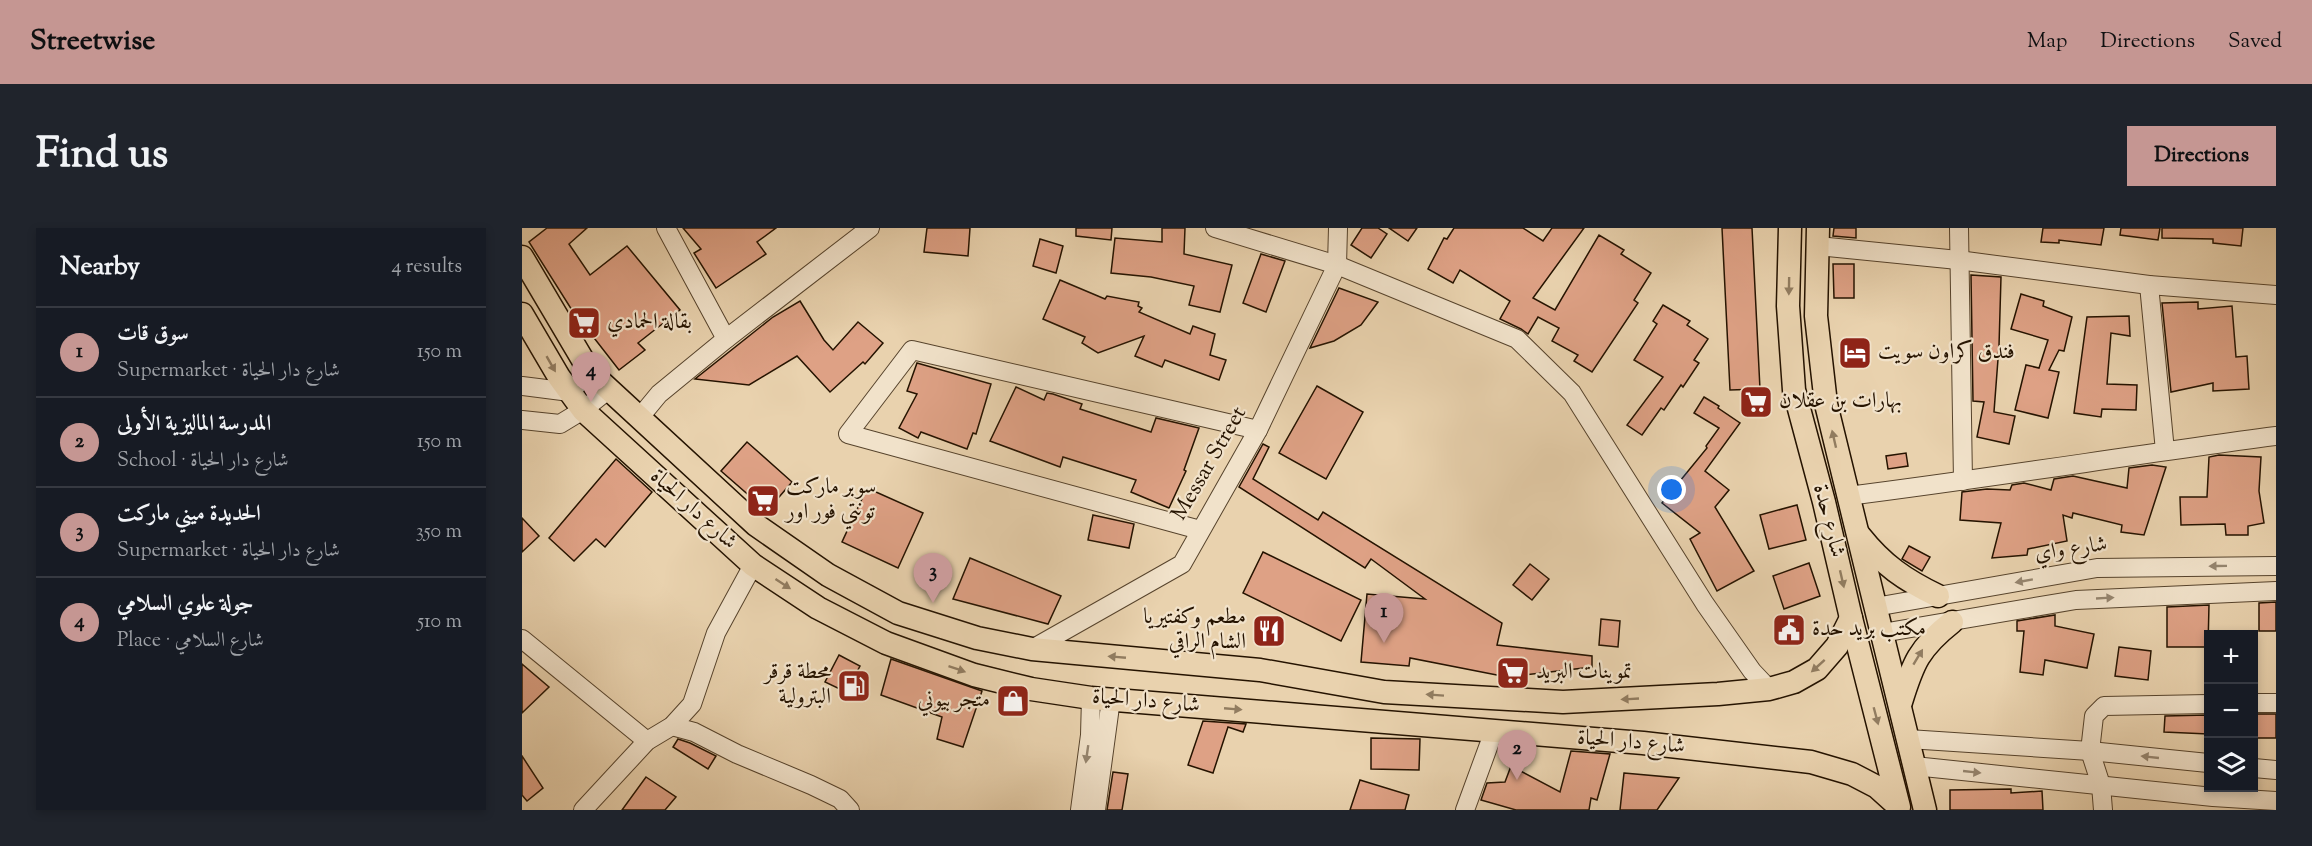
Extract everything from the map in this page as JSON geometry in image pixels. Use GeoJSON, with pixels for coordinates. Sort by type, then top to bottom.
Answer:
{"type":"FeatureCollection","features":[{"type":"Feature","properties":{"kind":"main road","name":"شارع حدة"},"geometry":{"type":"LineString","coordinates":[[1790,228],[1788,306],[1794,390],[1824,502],[1899,808]]}},
{"type":"Feature","properties":{"kind":"main road","name":"شارع حدة"},"geometry":{"type":"LineString","coordinates":[[1818,237],[1816,316],[1826,404],[1875,607],[1901,702],[1925,810]]}},
{"type":"Feature","properties":{"kind":"main road","name":"شارع دار الحياة"},"geometry":{"type":"LineString","coordinates":[[522,257],[590,372],[756,525],[828,575],[898,613],[977,638],[1032,649],[1260,670],[1384,692],[1563,702],[1718,694],[1769,689],[1794,682],[1817,669],[1838,646],[1851,618]]}},
{"type":"Feature","properties":{"kind":"main road","name":"شارع دار الحياة"},"geometry":{"type":"LineString","coordinates":[[522,314],[577,401],[753,565],[818,608],[886,643],[974,675],[1030,689],[1101,698],[1643,743],[1811,762],[1852,774],[1877,787],[1899,808]]}},
{"type":"Feature","properties":{"kind":"main road"},"geometry":{"type":"LineString","coordinates":[[1824,502],[1848,496]]}},
{"type":"Feature","properties":{"kind":"main road"},"geometry":{"type":"LineString","coordinates":[[1857,532],[1874,554],[1892,570],[1938,596]]}},
{"type":"Feature","properties":{"kind":"main road"},"geometry":{"type":"LineString","coordinates":[[886,643],[898,613]]}},
{"type":"Feature","properties":{"kind":"main road"},"geometry":{"type":"LineString","coordinates":[[1901,702],[1915,660],[1933,637],[1952,622]]}},
{"type":"Feature","properties":{"kind":"main road"},"geometry":{"type":"LineString","coordinates":[[1383,720],[1384,692]]}},
{"type":"Feature","properties":{"kind":"street"},"geometry":{"type":"LineString","coordinates":[[666,228],[726,339]]}},
{"type":"Feature","properties":{"kind":"street"},"geometry":{"type":"LineString","coordinates":[[640,417],[659,394],[870,228]]}},
{"type":"Feature","properties":{"kind":"street"},"geometry":{"type":"LineString","coordinates":[[1215,228],[1337,265],[1517,339],[1572,393],[1705,604],[1752,671],[1769,689]]}},
{"type":"Feature","properties":{"kind":"street","name":"Messar Street"},"geometry":{"type":"LineString","coordinates":[[1032,649],[1182,564],[1258,430],[1337,265],[1338,228]]}},
{"type":"Feature","properties":{"kind":"street"},"geometry":{"type":"LineString","coordinates":[[1959,228],[1964,482]]}},
{"type":"Feature","properties":{"kind":"street"},"geometry":{"type":"LineString","coordinates":[[1818,237],[1958,260],[2149,285],[2276,295]]}},
{"type":"Feature","properties":{"kind":"street"},"geometry":{"type":"LineString","coordinates":[[2149,285],[2165,450]]}},
{"type":"Feature","properties":{"kind":"street"},"geometry":{"type":"LineString","coordinates":[[1200,530],[848,434],[912,350],[1258,430]]}},
{"type":"Feature","properties":{"kind":"street"},"geometry":{"type":"LineString","coordinates":[[522,420],[560,424],[577,401],[590,372]]}},
{"type":"Feature","properties":{"kind":"street"},"geometry":{"type":"LineString","coordinates":[[522,386],[577,401],[608,390]]}},
{"type":"Feature","properties":{"kind":"street"},"geometry":{"type":"LineString","coordinates":[[1848,496],[1964,482],[2165,450],[2276,436]]}},
{"type":"Feature","properties":{"kind":"street"},"geometry":{"type":"LineString","coordinates":[[583,810],[647,741],[672,726],[692,704],[716,633],[753,565]]}},
{"type":"Feature","properties":{"kind":"street","name":"شارع واي"},"geometry":{"type":"LineString","coordinates":[[1875,607],[2097,568],[2276,566]]}},
{"type":"Feature","properties":{"kind":"street"},"geometry":{"type":"LineString","coordinates":[[1882,633],[2076,600],[2276,591]]}},
{"type":"Feature","properties":{"kind":"street"},"geometry":{"type":"LineString","coordinates":[[522,639],[647,741]]}},
{"type":"Feature","properties":{"kind":"street"},"geometry":{"type":"LineString","coordinates":[[1080,810],[1089,735],[1101,698]]}},
{"type":"Feature","properties":{"kind":"street"},"geometry":{"type":"LineString","coordinates":[[1096,810],[1101,698]]}},
{"type":"Feature","properties":{"kind":"street"},"geometry":{"type":"LineString","coordinates":[[2258,703],[2276,703]]}},
{"type":"Feature","properties":{"kind":"street"},"geometry":{"type":"LineString","coordinates":[[2103,810],[2101,785],[2090,751],[2094,716],[2104,706],[2204,704]]}},
{"type":"Feature","properties":{"kind":"street"},"geometry":{"type":"LineString","coordinates":[[672,726],[694,732],[737,754],[811,785],[840,799],[850,810]]}},
{"type":"Feature","properties":{"kind":"street"},"geometry":{"type":"LineString","coordinates":[[1465,810],[1494,731]]}},
{"type":"Feature","properties":{"kind":"street"},"geometry":{"type":"LineString","coordinates":[[1908,739],[2090,751],[2204,763]]}},
{"type":"Feature","properties":{"kind":"street"},"geometry":{"type":"LineString","coordinates":[[1914,766],[2101,785],[2217,803],[2276,801]]}},
{"type":"Feature","properties":{"kind":"street"},"geometry":{"type":"LineString","coordinates":[[2258,768],[2276,770]]}},
{"type":"Feature","properties":{"kind":"building"},"geometry":{"type":"Polygon","coordinates":[[[547,228],[587,228],[569,244],[590,275],[627,246],[680,310],[638,343],[645,350],[619,370],[584,325],[582,326],[529,242],[547,228]]]}},
{"type":"Feature","properties":{"kind":"building"},"geometry":{"type":"Polygon","coordinates":[[[683,228],[776,228],[757,242],[766,254],[716,288],[694,253],[701,249],[683,228]]]}},
{"type":"Feature","properties":{"kind":"building"},"geometry":{"type":"Polygon","coordinates":[[[927,228],[970,228],[968,256],[924,252],[927,228]]]}},
{"type":"Feature","properties":{"kind":"building"},"geometry":{"type":"Polygon","coordinates":[[[1076,228],[1112,228],[1111,240],[1076,236],[1076,228]]]}},
{"type":"Feature","properties":{"kind":"building"},"geometry":{"type":"Polygon","coordinates":[[[1162,228],[1185,228],[1184,254],[1232,265],[1220,312],[1189,305],[1194,286],[1151,277],[1111,273],[1115,238],[1162,242],[1162,228]]]}},
{"type":"Feature","properties":{"kind":"building"},"geometry":{"type":"Polygon","coordinates":[[[1362,228],[1378,228],[1387,234],[1371,258],[1351,245],[1362,228]]]}},
{"type":"Feature","properties":{"kind":"building"},"geometry":{"type":"Polygon","coordinates":[[[1389,228],[1417,228],[1408,241],[1389,228]]]}},
{"type":"Feature","properties":{"kind":"building"},"geometry":{"type":"Polygon","coordinates":[[[1454,228],[1523,228],[1543,241],[1552,228],[1584,228],[1533,298],[1555,310],[1599,235],[1624,250],[1621,254],[1651,273],[1634,300],[1638,303],[1592,372],[1574,361],[1578,355],[1552,341],[1559,328],[1538,317],[1528,334],[1500,319],[1510,301],[1460,270],[1453,283],[1428,269],[1444,238],[1447,239],[1454,228]]]}},
{"type":"Feature","properties":{"kind":"building"},"geometry":{"type":"Polygon","coordinates":[[[1722,228],[1752,228],[1760,389],[1730,390],[1722,228]]]}},
{"type":"Feature","properties":{"kind":"building"},"geometry":{"type":"Polygon","coordinates":[[[1834,228],[1856,228],[1856,238],[1833,236],[1834,228]]]}},
{"type":"Feature","properties":{"kind":"building"},"geometry":{"type":"Polygon","coordinates":[[[2043,228],[2104,228],[2101,245],[2059,240],[2059,243],[2041,242],[2043,228]]]}},
{"type":"Feature","properties":{"kind":"building"},"geometry":{"type":"Polygon","coordinates":[[[2121,228],[2160,228],[2158,240],[2120,235],[2121,228]]]}},
{"type":"Feature","properties":{"kind":"building"},"geometry":{"type":"Polygon","coordinates":[[[2162,228],[2243,228],[2241,246],[2213,243],[2213,239],[2162,238],[2162,228]]]}},
{"type":"Feature","properties":{"kind":"building"},"geometry":{"type":"Polygon","coordinates":[[[1040,239],[1063,246],[1056,273],[1033,266],[1040,239]]]}},
{"type":"Feature","properties":{"kind":"building"},"geometry":{"type":"Polygon","coordinates":[[[1261,254],[1285,261],[1266,312],[1243,303],[1261,254]]]}},
{"type":"Feature","properties":{"kind":"building"},"geometry":{"type":"Polygon","coordinates":[[[1833,264],[1854,264],[1854,298],[1834,298],[1833,264]]]}},
{"type":"Feature","properties":{"kind":"building"},"geometry":{"type":"Polygon","coordinates":[[[1971,275],[2001,277],[1994,412],[2015,416],[2009,444],[1977,437],[1984,402],[1973,401],[1971,275]]]}},
{"type":"Feature","properties":{"kind":"building"},"geometry":{"type":"Polygon","coordinates":[[[1060,280],[1105,299],[1107,296],[1139,302],[1138,306],[1142,308],[1139,312],[1190,334],[1193,326],[1215,334],[1210,355],[1226,360],[1219,380],[1165,360],[1162,367],[1135,356],[1144,336],[1098,353],[1082,343],[1085,337],[1043,319],[1060,280]]]}},
{"type":"Feature","properties":{"kind":"building"},"geometry":{"type":"Polygon","coordinates":[[[1339,288],[1378,302],[1361,325],[1334,341],[1310,348],[1339,288]]]}},
{"type":"Feature","properties":{"kind":"building"},"geometry":{"type":"Polygon","coordinates":[[[2021,294],[2044,301],[2043,306],[2072,317],[2064,351],[2059,350],[2049,370],[2059,372],[2048,418],[2015,410],[2026,365],[2039,368],[2048,340],[2011,329],[2021,294]]]}},
{"type":"Feature","properties":{"kind":"building"},"geometry":{"type":"Polygon","coordinates":[[[800,301],[824,340],[833,350],[858,322],[883,343],[865,364],[863,362],[830,392],[797,356],[749,385],[695,379],[773,317],[800,301]]]}},
{"type":"Feature","properties":{"kind":"building"},"geometry":{"type":"Polygon","coordinates":[[[2198,302],[2198,309],[2232,306],[2236,357],[2247,356],[2249,389],[2213,391],[2213,383],[2171,392],[2162,303],[2198,302]]]}},
{"type":"Feature","properties":{"kind":"building"},"geometry":{"type":"Polygon","coordinates":[[[1663,305],[1690,321],[1687,325],[1708,339],[1694,360],[1699,363],[1683,387],[1681,385],[1664,410],[1661,408],[1642,435],[1627,425],[1663,377],[1634,360],[1657,324],[1653,321],[1663,305]]]}},
{"type":"Feature","properties":{"kind":"building"},"geometry":{"type":"Polygon","coordinates":[[[2129,316],[2130,336],[2111,333],[2107,384],[2137,385],[2136,410],[2102,409],[2101,417],[2074,413],[2087,317],[2129,316]]]}},
{"type":"Feature","properties":{"kind":"building"},"geometry":{"type":"Polygon","coordinates":[[[917,363],[991,384],[976,434],[973,433],[967,449],[921,432],[918,438],[899,428],[917,394],[907,391],[917,363]]]}},
{"type":"Feature","properties":{"kind":"building"},"geometry":{"type":"Polygon","coordinates":[[[1317,386],[1363,412],[1326,479],[1279,453],[1317,386]]]}},
{"type":"Feature","properties":{"kind":"building"},"geometry":{"type":"Polygon","coordinates":[[[1016,387],[1044,400],[1047,393],[1053,394],[1082,404],[1080,409],[1151,432],[1156,418],[1199,428],[1184,470],[1186,471],[1169,508],[1131,492],[1136,480],[1063,457],[1060,467],[990,441],[1016,387]]]}},
{"type":"Feature","properties":{"kind":"building"},"geometry":{"type":"Polygon","coordinates":[[[1704,397],[1740,423],[1705,471],[1729,490],[1715,507],[1754,571],[1717,591],[1690,539],[1700,533],[1662,503],[1707,448],[1706,446],[1719,428],[1694,413],[1704,397]]]}},
{"type":"Feature","properties":{"kind":"building"},"geometry":{"type":"Polygon","coordinates":[[[747,442],[792,482],[767,511],[721,471],[747,442]]]}},
{"type":"Feature","properties":{"kind":"building"},"geometry":{"type":"Polygon","coordinates":[[[1263,444],[1269,447],[1253,479],[1318,520],[1323,512],[1502,623],[1497,645],[1592,656],[1592,667],[1507,677],[1410,658],[1409,666],[1361,662],[1367,594],[1425,599],[1371,559],[1365,568],[1239,487],[1263,444]]]}},
{"type":"Feature","properties":{"kind":"building"},"geometry":{"type":"Polygon","coordinates":[[[1906,453],[1908,466],[1888,469],[1886,456],[1906,453]]]}},
{"type":"Feature","properties":{"kind":"building"},"geometry":{"type":"Polygon","coordinates":[[[2219,455],[2261,457],[2259,491],[2264,523],[2248,526],[2248,535],[2226,535],[2225,524],[2181,525],[2180,497],[2207,497],[2209,457],[2219,455]]]}},
{"type":"Feature","properties":{"kind":"building"},"geometry":{"type":"Polygon","coordinates":[[[616,459],[652,492],[605,547],[596,539],[574,561],[549,538],[616,459]]]}},
{"type":"Feature","properties":{"kind":"building"},"geometry":{"type":"Polygon","coordinates":[[[2152,465],[2166,467],[2144,535],[2121,532],[2122,525],[2073,513],[2072,518],[2063,515],[2067,541],[2028,549],[2027,555],[1992,558],[2001,523],[1960,520],[1962,492],[1987,489],[2010,490],[2012,485],[2024,483],[2051,490],[2054,479],[2073,476],[2127,488],[2129,468],[2152,465]]]}},
{"type":"Feature","properties":{"kind":"building"},"geometry":{"type":"Polygon","coordinates":[[[867,488],[923,513],[898,568],[842,542],[867,488]]]}},
{"type":"Feature","properties":{"kind":"building"},"geometry":{"type":"Polygon","coordinates":[[[1797,505],[1806,540],[1769,549],[1760,515],[1797,505]]]}},
{"type":"Feature","properties":{"kind":"building"},"geometry":{"type":"Polygon","coordinates":[[[1093,515],[1134,524],[1129,548],[1088,540],[1093,515]]]}},
{"type":"Feature","properties":{"kind":"building"},"geometry":{"type":"Polygon","coordinates":[[[522,518],[539,536],[522,552],[522,518]]]}},
{"type":"Feature","properties":{"kind":"building"},"geometry":{"type":"Polygon","coordinates":[[[1909,546],[1930,557],[1922,571],[1902,559],[1909,546]]]}},
{"type":"Feature","properties":{"kind":"building"},"geometry":{"type":"Polygon","coordinates":[[[1263,552],[1361,600],[1341,641],[1243,593],[1263,552]]]}},
{"type":"Feature","properties":{"kind":"building"},"geometry":{"type":"Polygon","coordinates":[[[970,558],[1061,596],[1048,624],[953,599],[970,558]]]}},
{"type":"Feature","properties":{"kind":"building"},"geometry":{"type":"Polygon","coordinates":[[[1809,563],[1820,596],[1784,609],[1773,576],[1809,563]]]}},
{"type":"Feature","properties":{"kind":"building"},"geometry":{"type":"Polygon","coordinates":[[[1530,564],[1549,579],[1532,600],[1513,585],[1530,564]]]}},
{"type":"Feature","properties":{"kind":"building"},"geometry":{"type":"Polygon","coordinates":[[[2276,602],[2276,631],[2259,631],[2259,603],[2276,602]]]}},
{"type":"Feature","properties":{"kind":"building"},"geometry":{"type":"Polygon","coordinates":[[[2209,605],[2208,630],[2204,630],[2204,647],[2167,647],[2167,607],[2209,605]]]}},
{"type":"Feature","properties":{"kind":"building"},"geometry":{"type":"Polygon","coordinates":[[[2055,615],[2055,626],[2094,634],[2087,668],[2045,660],[2043,675],[2020,672],[2024,631],[2017,631],[2017,621],[2055,615]]]}},
{"type":"Feature","properties":{"kind":"building"},"geometry":{"type":"Polygon","coordinates":[[[1601,619],[1620,621],[1618,647],[1599,645],[1601,619]]]}},
{"type":"Feature","properties":{"kind":"building"},"geometry":{"type":"Polygon","coordinates":[[[2119,647],[2151,651],[2148,680],[2115,676],[2119,647]]]}},
{"type":"Feature","properties":{"kind":"building"},"geometry":{"type":"Polygon","coordinates":[[[839,655],[860,666],[846,692],[825,682],[839,655]]]}},
{"type":"Feature","properties":{"kind":"building"},"geometry":{"type":"Polygon","coordinates":[[[891,659],[982,691],[963,747],[937,739],[942,717],[881,695],[891,659]]]}},
{"type":"Feature","properties":{"kind":"building"},"geometry":{"type":"Polygon","coordinates":[[[522,664],[549,687],[522,713],[522,664]]]}},
{"type":"Feature","properties":{"kind":"building"},"geometry":{"type":"Polygon","coordinates":[[[2258,714],[2276,714],[2276,738],[2258,738],[2258,714]]]}},
{"type":"Feature","properties":{"kind":"building"},"geometry":{"type":"Polygon","coordinates":[[[2204,715],[2204,734],[2164,732],[2165,716],[2204,715]]]}},
{"type":"Feature","properties":{"kind":"building"},"geometry":{"type":"Polygon","coordinates":[[[1203,721],[1246,724],[1243,732],[1228,727],[1213,773],[1188,765],[1203,721]]]}},
{"type":"Feature","properties":{"kind":"building"},"geometry":{"type":"Polygon","coordinates":[[[1371,738],[1420,739],[1419,770],[1371,769],[1371,738]]]}},
{"type":"Feature","properties":{"kind":"building"},"geometry":{"type":"Polygon","coordinates":[[[678,739],[716,756],[708,769],[673,747],[678,739]]]}},
{"type":"Feature","properties":{"kind":"building"},"geometry":{"type":"Polygon","coordinates":[[[1571,751],[1610,754],[1597,800],[1591,798],[1589,810],[1516,810],[1481,800],[1487,783],[1505,782],[1511,766],[1560,792],[1571,751]]]}},
{"type":"Feature","properties":{"kind":"building"},"geometry":{"type":"Polygon","coordinates":[[[522,756],[543,788],[527,801],[522,795],[522,756]]]}},
{"type":"Feature","properties":{"kind":"building"},"geometry":{"type":"Polygon","coordinates":[[[1113,772],[1128,774],[1122,810],[1107,810],[1113,772]]]}},
{"type":"Feature","properties":{"kind":"building"},"geometry":{"type":"Polygon","coordinates":[[[1624,773],[1679,778],[1657,810],[1620,810],[1624,773]]]}},
{"type":"Feature","properties":{"kind":"building"},"geometry":{"type":"Polygon","coordinates":[[[646,777],[676,797],[665,810],[622,810],[646,777]]]}},
{"type":"Feature","properties":{"kind":"building"},"geometry":{"type":"Polygon","coordinates":[[[1360,780],[1409,795],[1405,810],[1350,810],[1360,780]]]}},
{"type":"Feature","properties":{"kind":"building"},"geometry":{"type":"Polygon","coordinates":[[[2011,789],[2011,793],[2042,791],[2043,810],[1950,810],[1950,790],[2011,789]]]}},
{"type":"Feature","properties":{"kind":"place","name":"بقالة الحمادي"},"geometry":{"type":"Point","coordinates":[584,323]}},
{"type":"Feature","properties":{"kind":"place","name":"فندق كراون سويت"},"geometry":{"type":"Point","coordinates":[1855,353]}},
{"type":"Feature","properties":{"kind":"place","name":"جولة علوي السلامي"},"geometry":{"type":"Point","coordinates":[591,402]}},
{"type":"Feature","properties":{"kind":"place","name":"بهارات بن عقلان"},"geometry":{"type":"Point","coordinates":[1756,402]}},
{"type":"Feature","properties":{"kind":"place","name":"سوبر ماركت تونتي فور اور"},"geometry":{"type":"Point","coordinates":[763,501]}},
{"type":"Feature","properties":{"kind":"place","name":"الحديدة ميني ماركت"},"geometry":{"type":"Point","coordinates":[933,603]}},
{"type":"Feature","properties":{"kind":"place","name":"مكتب بريد حدة"},"geometry":{"type":"Point","coordinates":[1789,630]}},
{"type":"Feature","properties":{"kind":"place","name":"مطعم وكفتيريا الشام الراقي"},"geometry":{"type":"Point","coordinates":[1269,631]}},
{"type":"Feature","properties":{"kind":"place","name":"سوق قات"},"geometry":{"type":"Point","coordinates":[1384,643]}},
{"type":"Feature","properties":{"kind":"place","name":"تموينات البريد"},"geometry":{"type":"Point","coordinates":[1513,673]}},
{"type":"Feature","properties":{"kind":"place","name":"محطة قرقر البترولية"},"geometry":{"type":"Point","coordinates":[854,686]}},
{"type":"Feature","properties":{"kind":"place","name":"متجر بيوني"},"geometry":{"type":"Point","coordinates":[1013,701]}},
{"type":"Feature","properties":{"kind":"place","name":"المدرسة الماليزية الأولى"},"geometry":{"type":"Point","coordinates":[1517,780]}}]}
